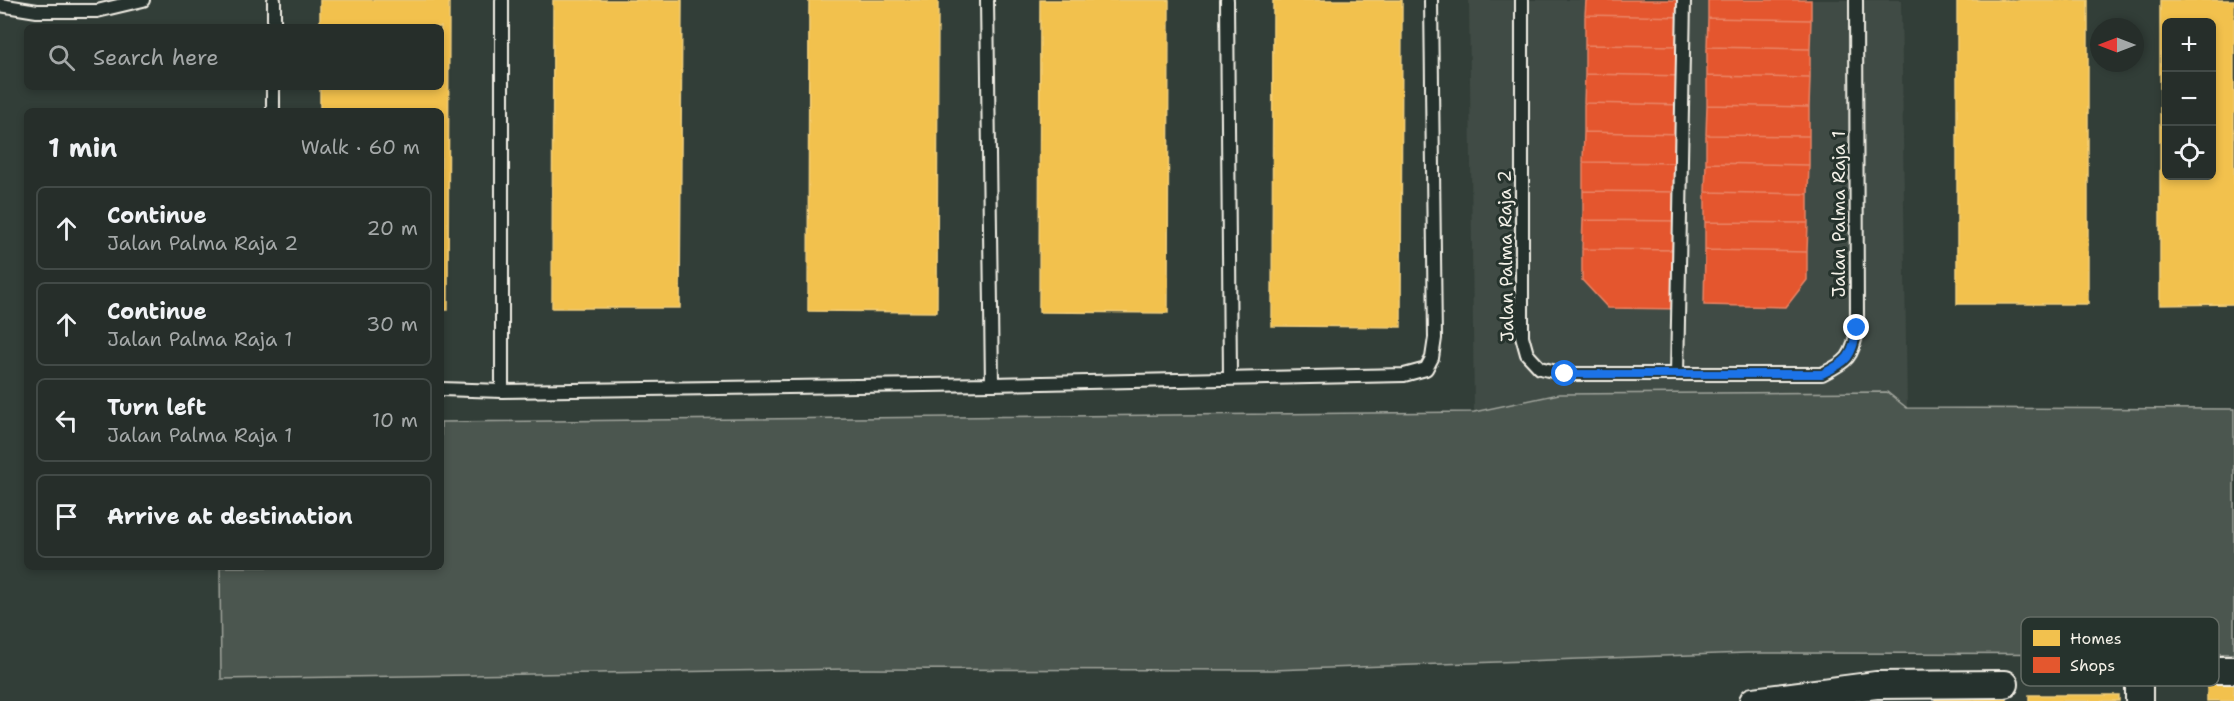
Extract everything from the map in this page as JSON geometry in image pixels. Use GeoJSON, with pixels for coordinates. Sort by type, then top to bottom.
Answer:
{"type":"FeatureCollection","features":[{"type":"Feature","properties":{"kind":"street"},"geometry":{"type":"LineString","coordinates":[[1753,701],[2005,684]]}},
{"type":"Feature","properties":{"kind":"lane"},"geometry":{"type":"LineString","coordinates":[[0,5],[37,11],[97,11],[143,0]]}},
{"type":"Feature","properties":{"kind":"lane"},"geometry":{"type":"LineString","coordinates":[[274,0],[274,24]]}},
{"type":"Feature","properties":{"kind":"lane"},"geometry":{"type":"LineString","coordinates":[[502,0],[502,391]]}},
{"type":"Feature","properties":{"kind":"lane"},"geometry":{"type":"LineString","coordinates":[[987,0],[992,384]]}},
{"type":"Feature","properties":{"kind":"lane"},"geometry":{"type":"LineString","coordinates":[[1227,0],[1230,377]]}},
{"type":"Feature","properties":{"kind":"lane"},"geometry":{"type":"LineString","coordinates":[[444,389],[502,391],[992,384],[1230,377],[1404,375],[1426,369],[1432,358],[1435,338],[1431,0]]}},
{"type":"Feature","properties":{"kind":"lane","name":"Jalan Palma Raja 2"},"geometry":{"type":"LineString","coordinates":[[1522,0],[1522,336],[1527,354],[1540,368],[1565,374],[1677,374]]}},
{"type":"Feature","properties":{"kind":"lane"},"geometry":{"type":"LineString","coordinates":[[1677,374],[1684,0]]}},
{"type":"Feature","properties":{"kind":"lane","name":"Jalan Palma Raja 1"},"geometry":{"type":"LineString","coordinates":[[1677,374],[1822,374],[1842,365],[1854,350],[1857,328],[1856,0]]}},
{"type":"Feature","properties":{"kind":"lane"},"geometry":{"type":"LineString","coordinates":[[273,90],[273,108]]}},
{"type":"Feature","properties":{"kind":"shaded area"},"geometry":{"type":"Polygon","coordinates":[[[1469,0],[1901,0],[1907,408],[1559,394],[1474,412],[1469,0]]]}},
{"type":"Feature","properties":{"kind":"shaded area"},"geometry":{"type":"Polygon","coordinates":[[[1887,392],[1907,408],[2234,409],[2234,654],[2219,654],[2219,617],[2021,617],[2021,654],[1746,653],[1273,670],[850,669],[221,679],[220,570],[444,570],[444,422],[1474,412],[1559,394],[1887,392]]]}},
{"type":"Feature","properties":{"kind":"building: Homes"},"geometry":{"type":"Polygon","coordinates":[[[320,0],[449,0],[448,310],[444,310],[444,108],[320,108],[320,90],[444,90],[444,24],[320,24],[320,0]]]}},
{"type":"Feature","properties":{"kind":"building: Homes"},"geometry":{"type":"Polygon","coordinates":[[[553,0],[682,0],[680,308],[552,308],[553,0]]]}},
{"type":"Feature","properties":{"kind":"building: Homes"},"geometry":{"type":"Polygon","coordinates":[[[809,0],[938,0],[937,312],[808,311],[809,0]]]}},
{"type":"Feature","properties":{"kind":"building: Homes"},"geometry":{"type":"Polygon","coordinates":[[[1040,0],[1169,0],[1168,313],[1039,312],[1040,0]]]}},
{"type":"Feature","properties":{"kind":"building: Homes"},"geometry":{"type":"Polygon","coordinates":[[[1273,0],[1402,0],[1401,327],[1272,326],[1273,0]]]}},
{"type":"Feature","properties":{"kind":"building: Homes"},"geometry":{"type":"Polygon","coordinates":[[[1957,0],[2088,0],[2088,304],[1957,304],[1957,0]]]}},
{"type":"Feature","properties":{"kind":"building: Homes"},"geometry":{"type":"Polygon","coordinates":[[[2160,0],[2234,0],[2234,304],[2160,305],[2160,0]]]}},
{"type":"Feature","properties":{"kind":"building: Homes"},"geometry":{"type":"Polygon","coordinates":[[[2219,675],[2234,675],[2234,701],[2207,701],[2207,686],[2219,686],[2219,675]]]}},
{"type":"Feature","properties":{"kind":"building: Homes"},"geometry":{"type":"Polygon","coordinates":[[[2029,695],[2119,695],[2119,701],[2029,701],[2029,695]]]}},
{"type":"Feature","properties":{"kind":"building: Homes"},"geometry":{"type":"Polygon","coordinates":[[[1935,696],[2007,696],[2007,701],[1935,701],[1935,696]]]}},
{"type":"Feature","properties":{"kind":"building: Shops"},"geometry":{"type":"Polygon","coordinates":[[[1586,0],[1687,0],[1687,17],[1585,15],[1586,0]]]}},
{"type":"Feature","properties":{"kind":"building: Shops"},"geometry":{"type":"Polygon","coordinates":[[[1708,0],[1811,0],[1811,20],[1708,18],[1708,0]]]}},
{"type":"Feature","properties":{"kind":"building: Shops"},"geometry":{"type":"Polygon","coordinates":[[[1585,15],[1687,17],[1687,46],[1585,45],[1585,15]]]}},
{"type":"Feature","properties":{"kind":"building: Shops"},"geometry":{"type":"Polygon","coordinates":[[[1708,18],[1811,20],[1810,49],[1707,47],[1708,18]]]}},
{"type":"Feature","properties":{"kind":"building: Shops"},"geometry":{"type":"Polygon","coordinates":[[[1585,45],[1687,46],[1686,76],[1585,74],[1585,45]]]}},
{"type":"Feature","properties":{"kind":"building: Shops"},"geometry":{"type":"Polygon","coordinates":[[[1707,47],[1810,49],[1810,78],[1707,76],[1707,47]]]}},
{"type":"Feature","properties":{"kind":"building: Shops"},"geometry":{"type":"Polygon","coordinates":[[[1585,74],[1686,76],[1686,105],[1584,103],[1585,74]]]}},
{"type":"Feature","properties":{"kind":"building: Shops"},"geometry":{"type":"Polygon","coordinates":[[[1707,76],[1810,78],[1809,107],[1707,105],[1707,76]]]}},
{"type":"Feature","properties":{"kind":"building: Shops"},"geometry":{"type":"Polygon","coordinates":[[[1584,103],[1686,105],[1685,134],[1584,132],[1584,103]]]}},
{"type":"Feature","properties":{"kind":"building: Shops"},"geometry":{"type":"Polygon","coordinates":[[[1707,105],[1809,107],[1809,136],[1706,135],[1707,105]]]}},
{"type":"Feature","properties":{"kind":"building: Shops"},"geometry":{"type":"Polygon","coordinates":[[[1584,132],[1685,134],[1685,163],[1583,162],[1584,132]]]}},
{"type":"Feature","properties":{"kind":"building: Shops"},"geometry":{"type":"Polygon","coordinates":[[[1706,135],[1809,136],[1809,165],[1706,163],[1706,135]]]}},
{"type":"Feature","properties":{"kind":"building: Shops"},"geometry":{"type":"Polygon","coordinates":[[[1583,162],[1685,163],[1685,192],[1583,191],[1583,162]]]}},
{"type":"Feature","properties":{"kind":"building: Shops"},"geometry":{"type":"Polygon","coordinates":[[[1706,163],[1809,165],[1808,194],[1705,192],[1706,163]]]}},
{"type":"Feature","properties":{"kind":"building: Shops"},"geometry":{"type":"Polygon","coordinates":[[[1583,191],[1685,192],[1684,221],[1583,220],[1583,191]]]}},
{"type":"Feature","properties":{"kind":"building: Shops"},"geometry":{"type":"Polygon","coordinates":[[[1705,192],[1808,194],[1808,223],[1705,222],[1705,192]]]}},
{"type":"Feature","properties":{"kind":"building: Shops"},"geometry":{"type":"Polygon","coordinates":[[[1583,220],[1684,221],[1684,250],[1582,249],[1583,220]]]}},
{"type":"Feature","properties":{"kind":"building: Shops"},"geometry":{"type":"Polygon","coordinates":[[[1705,222],[1808,223],[1807,252],[1705,250],[1705,222]]]}},
{"type":"Feature","properties":{"kind":"building: Shops"},"geometry":{"type":"Polygon","coordinates":[[[1582,249],[1684,250],[1683,309],[1608,308],[1582,280],[1582,249]]]}},
{"type":"Feature","properties":{"kind":"building: Shops"},"geometry":{"type":"Polygon","coordinates":[[[1705,250],[1807,252],[1807,280],[1786,307],[1704,305],[1705,250]]]}},
{"type":"Feature","properties":{"kind":"route"},"geometry":{"type":"LineString","coordinates":[[1565,374],[1822,374],[1842,365],[1854,350],[1857,328]]}}]}
